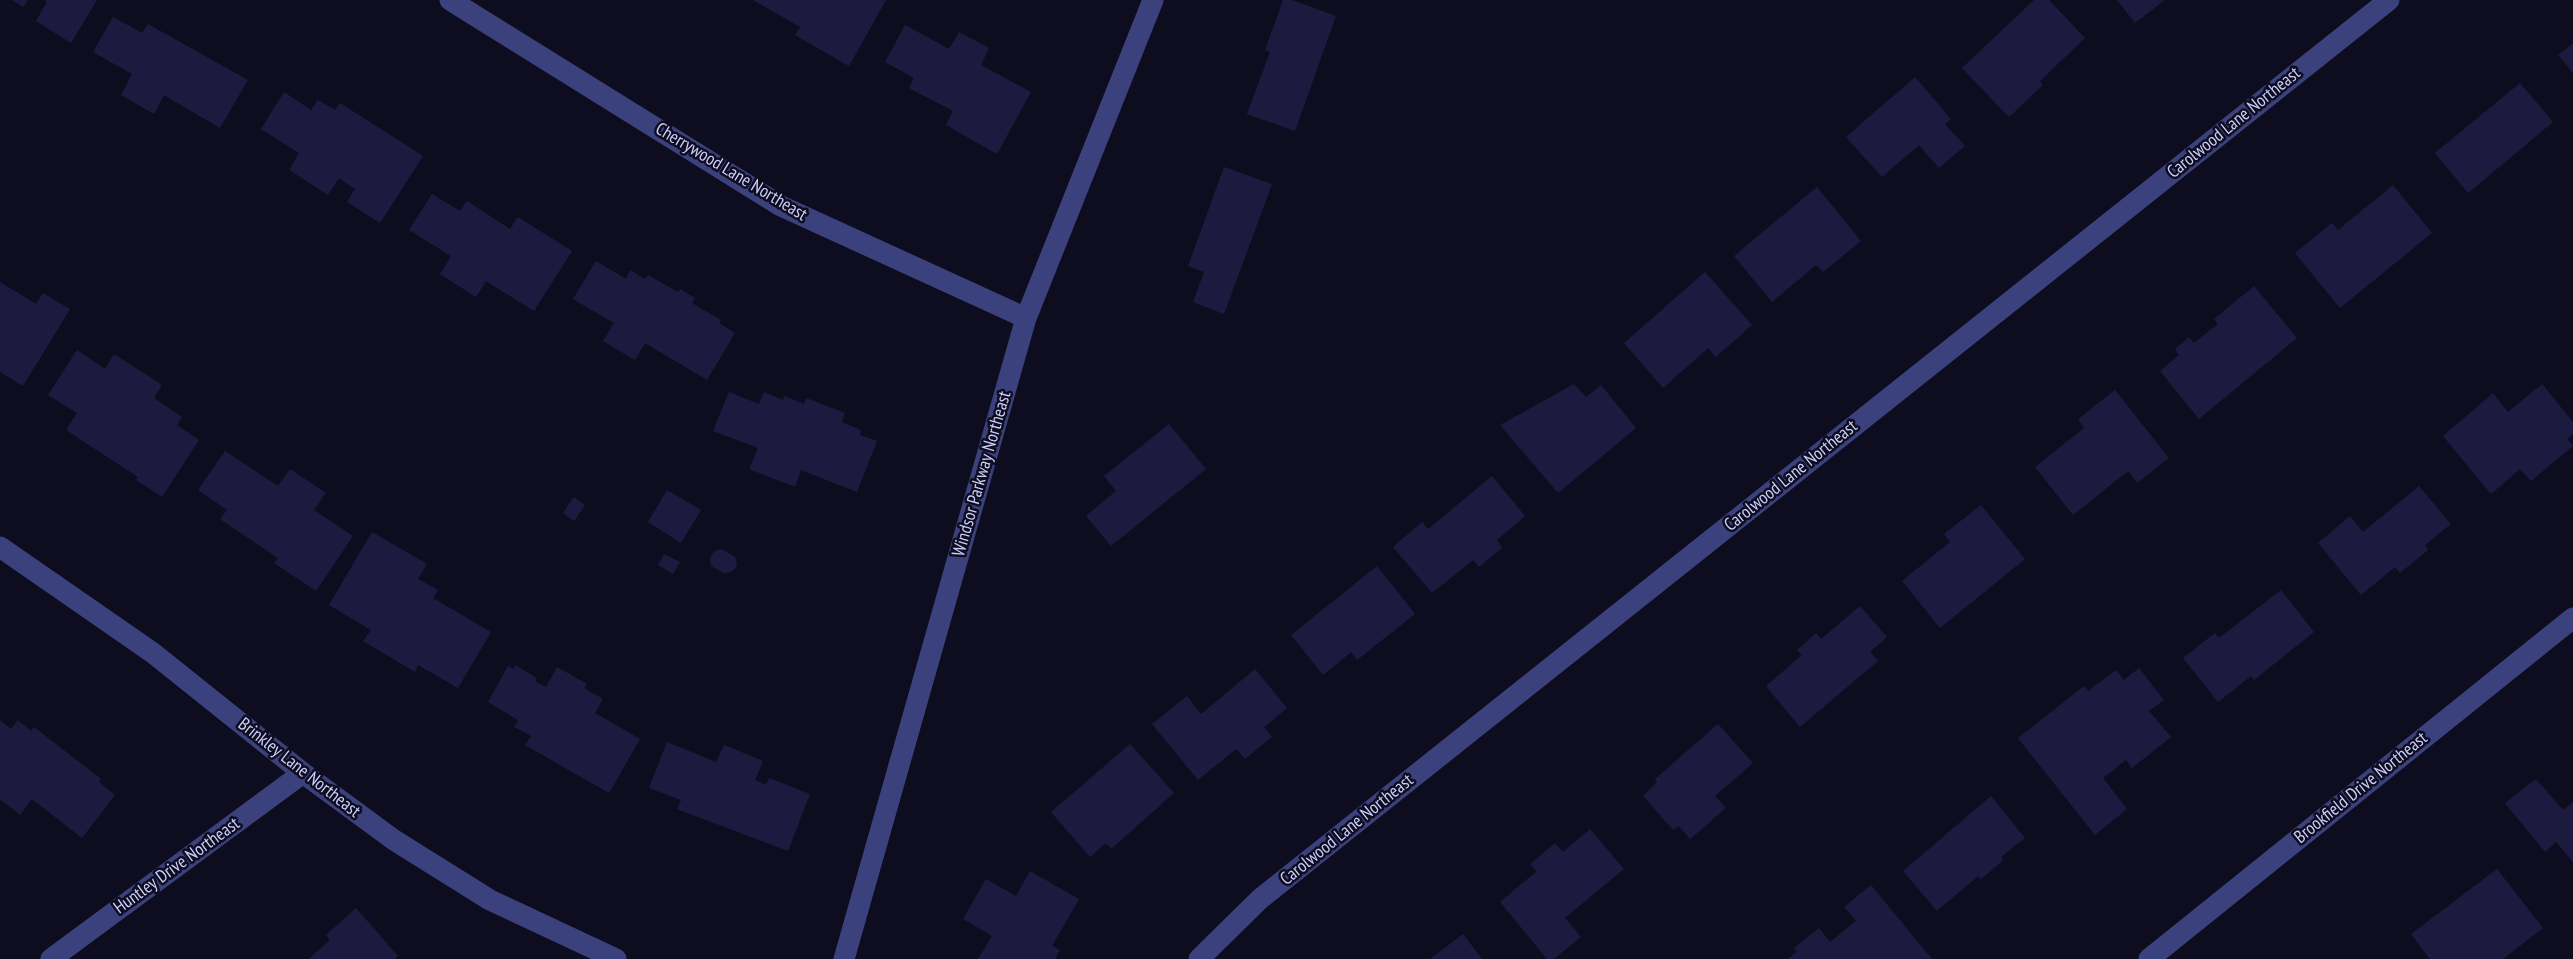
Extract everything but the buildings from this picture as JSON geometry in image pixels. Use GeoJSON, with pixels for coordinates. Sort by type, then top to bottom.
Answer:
{"type":"FeatureCollection","features":[{"type":"Feature","properties":{"kind":"street","name":"Cherrywood Lane Northeast"},"geometry":{"type":"LineString","coordinates":[[450,0],[782,206],[1026,318]]}},
{"type":"Feature","properties":{"kind":"street","name":"Windsor Parkway Northeast"},"geometry":{"type":"LineString","coordinates":[[844,959],[1026,318],[1153,0]]}},
{"type":"Feature","properties":{"kind":"street","name":"Carolwood Lane Northeast"},"geometry":{"type":"LineString","coordinates":[[1199,959],[1271,890],[2389,0]]}},
{"type":"Feature","properties":{"kind":"street","name":"Brinkley Lane Northeast"},"geometry":{"type":"LineString","coordinates":[[0,547],[153,653],[303,773],[394,841],[490,900],[617,959]]}},
{"type":"Feature","properties":{"kind":"street","name":"Brookfield Drive Northeast"},"geometry":{"type":"LineString","coordinates":[[2149,959],[2573,618]]}},
{"type":"Feature","properties":{"kind":"street","name":"Huntley Drive Northeast"},"geometry":{"type":"LineString","coordinates":[[51,959],[303,773]]}}]}
